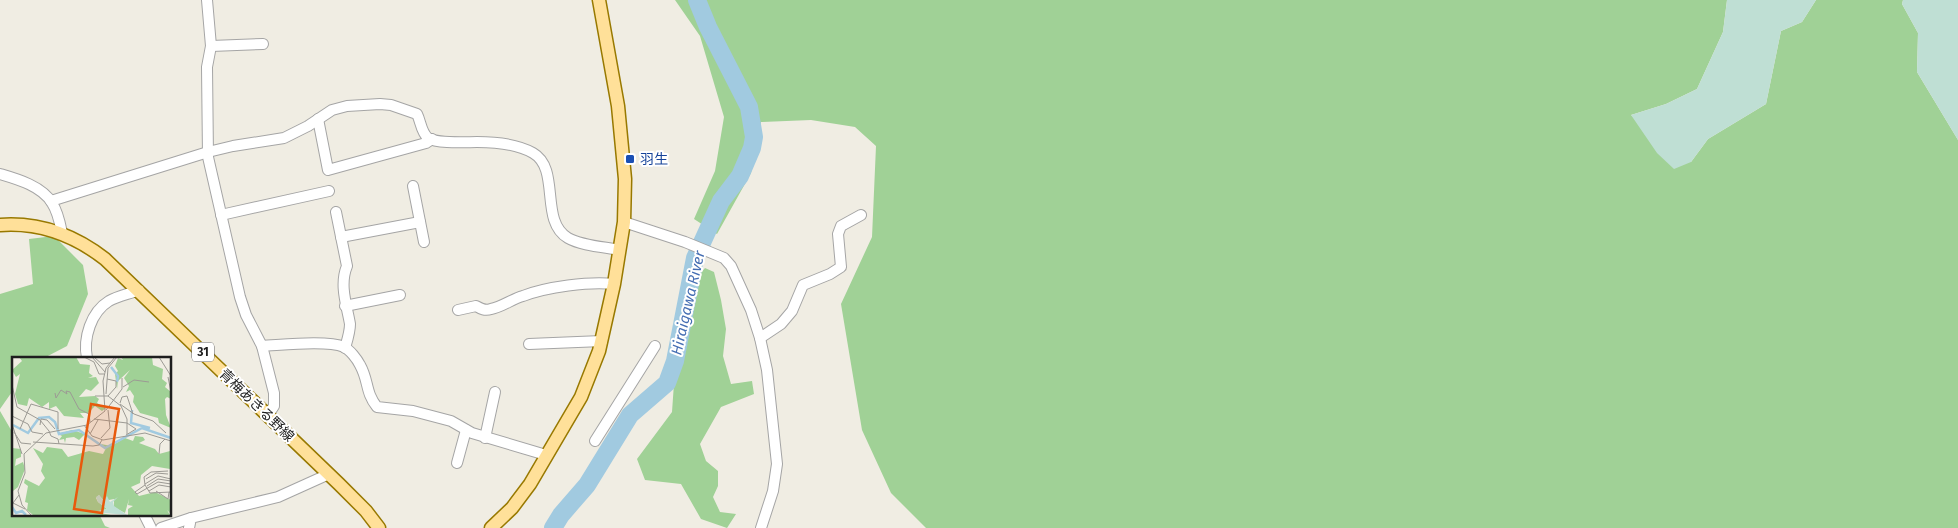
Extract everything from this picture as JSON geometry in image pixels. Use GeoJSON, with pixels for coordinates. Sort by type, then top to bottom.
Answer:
{"type":"FeatureCollection","features":[{"type":"Feature","properties":{"kind":"main road"},"geometry":{"type":"LineString","coordinates":[[491,528],[521,497],[567,424],[581,397],[593,370],[602,341],[614,284],[624,222],[623,144],[599,0]]}},
{"type":"Feature","properties":{"kind":"main road","name":"青梅あきる野線"},"geometry":{"type":"LineString","coordinates":[[0,225],[34,226],[62,233],[79,241],[95,252],[139,290],[329,474],[366,511],[379,528]]}},
{"type":"Feature","properties":{"kind":"street"},"geometry":{"type":"LineString","coordinates":[[207,0],[211,46],[207,67],[208,152],[240,297],[246,315],[262,346],[274,393],[274,406],[268,415]]}},
{"type":"Feature","properties":{"kind":"street"},"geometry":{"type":"LineString","coordinates":[[211,46],[263,44]]}},
{"type":"Feature","properties":{"kind":"street"},"geometry":{"type":"LineString","coordinates":[[51,201],[208,152],[284,138],[308,126],[332,110],[346,106],[367,104],[392,105],[416,114],[422,130],[432,139],[464,144],[476,142],[505,144],[534,154],[541,159],[546,170],[554,222],[560,230],[568,238],[620,250]]}},
{"type":"Feature","properties":{"kind":"street"},"geometry":{"type":"LineString","coordinates":[[318,118],[328,170],[426,143],[432,139]]}},
{"type":"Feature","properties":{"kind":"street"},"geometry":{"type":"LineString","coordinates":[[0,174],[16,178],[41,192],[51,201],[62,233]]}},
{"type":"Feature","properties":{"kind":"street"},"geometry":{"type":"LineString","coordinates":[[413,186],[424,242]]}},
{"type":"Feature","properties":{"kind":"street"},"geometry":{"type":"LineString","coordinates":[[221,215],[329,191]]}},
{"type":"Feature","properties":{"kind":"street"},"geometry":{"type":"LineString","coordinates":[[336,212],[347,266],[344,273],[345,306],[350,326],[345,348]]}},
{"type":"Feature","properties":{"kind":"street"},"geometry":{"type":"LineString","coordinates":[[760,338],[781,324],[792,311],[803,285],[830,274],[841,267],[838,234],[841,226],[860,215]]}},
{"type":"Feature","properties":{"kind":"street"},"geometry":{"type":"LineString","coordinates":[[341,237],[420,222]]}},
{"type":"Feature","properties":{"kind":"street"},"geometry":{"type":"LineString","coordinates":[[624,222],[685,242],[724,258],[731,266],[751,310],[760,338],[766,370],[777,464],[773,491],[761,528]]}},
{"type":"Feature","properties":{"kind":"street"},"geometry":{"type":"LineString","coordinates":[[458,310],[476,306],[482,310],[491,310],[523,296],[550,289],[601,282],[614,284]]}},
{"type":"Feature","properties":{"kind":"street"},"geometry":{"type":"LineString","coordinates":[[87,357],[88,330],[95,315],[102,306],[113,299],[139,290]]}},
{"type":"Feature","properties":{"kind":"street"},"geometry":{"type":"LineString","coordinates":[[345,306],[400,295]]}},
{"type":"Feature","properties":{"kind":"street"},"geometry":{"type":"LineString","coordinates":[[529,344],[602,341]]}},
{"type":"Feature","properties":{"kind":"street"},"geometry":{"type":"LineString","coordinates":[[262,346],[321,343],[345,348],[359,363],[366,378],[369,396],[377,407],[413,411],[452,422],[485,438],[546,455]]}},
{"type":"Feature","properties":{"kind":"street"},"geometry":{"type":"LineString","coordinates":[[595,441],[655,346]]}},
{"type":"Feature","properties":{"kind":"street"},"geometry":{"type":"LineString","coordinates":[[485,438],[495,392]]}},
{"type":"Feature","properties":{"kind":"street"},"geometry":{"type":"LineString","coordinates":[[457,463],[466,430]]}},
{"type":"Feature","properties":{"kind":"street"},"geometry":{"type":"LineString","coordinates":[[161,528],[190,523],[278,497],[329,474]]}},
{"type":"Feature","properties":{"kind":"street"},"geometry":{"type":"LineString","coordinates":[[145,516],[151,528]]}},
{"type":"Feature","properties":{"kind":"green space"},"geometry":{"type":"Polygon","coordinates":[[[675,0],[1727,0],[1723,32],[1697,89],[1666,104],[1631,115],[1691,162],[1708,139],[1766,104],[1781,31],[1802,22],[1816,0],[1903,0],[1902,4],[1918,33],[1917,72],[1958,140],[1958,528],[926,528],[891,493],[862,430],[841,304],[872,237],[876,146],[855,127],[811,120],[761,122],[751,173],[717,234],[694,219],[715,171],[724,117],[700,36],[675,0]]]}},
{"type":"Feature","properties":{"kind":"green space"},"geometry":{"type":"Polygon","coordinates":[[[54,236],[83,265],[88,294],[67,346],[46,357],[12,357],[12,392],[0,409],[0,294],[33,284],[29,239],[54,236]]]}},
{"type":"Feature","properties":{"kind":"green space"},"geometry":{"type":"Polygon","coordinates":[[[705,268],[714,272],[721,300],[726,329],[723,356],[731,384],[752,381],[754,394],[721,407],[700,444],[706,461],[718,471],[718,486],[713,497],[720,512],[736,514],[727,528],[701,519],[681,484],[645,480],[637,459],[672,412],[675,369],[700,274],[705,268]]]}},
{"type":"Feature","properties":{"kind":"green space"},"geometry":{"type":"Polygon","coordinates":[[[0,411],[12,432],[12,516],[100,516],[105,526],[110,528],[0,528],[0,411]]]}},
{"type":"Feature","properties":{"kind":"shaded area"},"geometry":{"type":"Polygon","coordinates":[[[1727,0],[1816,0],[1802,22],[1781,31],[1766,104],[1708,139],[1691,162],[1674,169],[1657,153],[1631,115],[1666,104],[1697,89],[1723,32],[1727,0]]]}},
{"type":"Feature","properties":{"kind":"shaded area"},"geometry":{"type":"Polygon","coordinates":[[[1903,0],[1958,0],[1958,140],[1917,72],[1918,33],[1902,4],[1903,0]]]}},
{"type":"Feature","properties":{"kind":"waterway","name":"Hiraigawa River"},"geometry":{"type":"LineString","coordinates":[[553,528],[561,515],[587,485],[630,415],[667,383],[675,361],[695,258],[721,201],[740,176],[752,148],[754,137],[749,107],[708,27],[697,0]]}},
{"type":"Feature","properties":{"kind":"place","name":"羽生"},"geometry":{"type":"Point","coordinates":[630,159]}}]}
